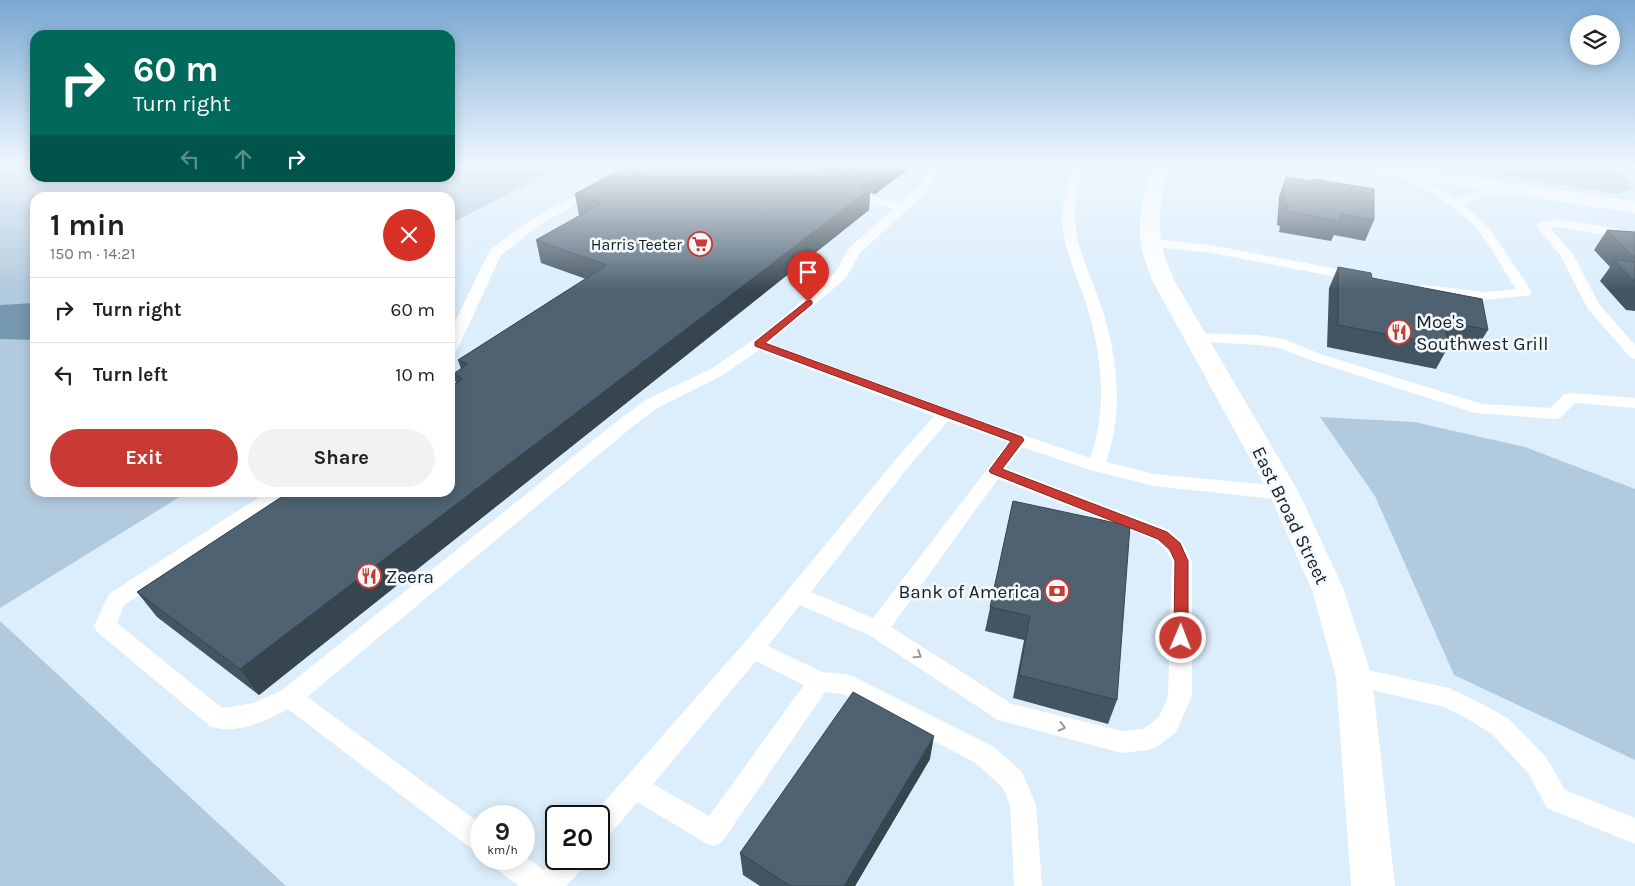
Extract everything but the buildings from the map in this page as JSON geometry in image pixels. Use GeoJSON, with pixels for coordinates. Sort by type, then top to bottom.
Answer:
{"type":"FeatureCollection","features":[{"type":"Feature","properties":{"kind":"main road","name":"East Broad Street"},"geometry":{"type":"LineString","coordinates":[[1152,208],[1151,243],[1163,280],[1284,493],[1328,590],[1354,677],[1373,886]]}},
{"type":"Feature","properties":{"kind":"lane"},"geometry":{"type":"LineString","coordinates":[[455,337],[495,253],[537,221],[561,208]]}},
{"type":"Feature","properties":{"kind":"lane"},"geometry":{"type":"LineString","coordinates":[[273,497],[116,600],[105,626],[218,719],[235,719],[257,714],[290,697],[653,403],[717,372],[758,344],[841,275],[854,251],[903,208]]}},
{"type":"Feature","properties":{"kind":"lane"},"geometry":{"type":"LineString","coordinates":[[1069,208],[1068,225],[1076,262],[1095,309],[1107,362],[1109,416],[1102,452],[1096,466]]}},
{"type":"Feature","properties":{"kind":"lane"},"geometry":{"type":"LineString","coordinates":[[1413,287],[1486,296],[1525,292],[1484,230],[1458,208]]}},
{"type":"Feature","properties":{"kind":"lane"},"geometry":{"type":"LineString","coordinates":[[1635,236],[1556,223],[1542,226],[1566,254],[1593,306],[1635,354]]}},
{"type":"Feature","properties":{"kind":"lane"},"geometry":{"type":"LineString","coordinates":[[1151,243],[1211,249],[1375,280]]}},
{"type":"Feature","properties":{"kind":"lane"},"geometry":{"type":"LineString","coordinates":[[1195,338],[1258,340],[1284,344],[1324,360],[1481,409],[1554,414],[1571,398],[1635,402]]}},
{"type":"Feature","properties":{"kind":"lane"},"geometry":{"type":"LineString","coordinates":[[758,344],[945,414],[1096,466],[1154,480],[1284,493]]}},
{"type":"Feature","properties":{"kind":"lane"},"geometry":{"type":"LineString","coordinates":[[610,815],[753,649],[945,414]]}},
{"type":"Feature","properties":{"kind":"lane"},"geometry":{"type":"LineString","coordinates":[[878,629],[1018,440]]}},
{"type":"Feature","properties":{"kind":"lane"},"geometry":{"type":"LineString","coordinates":[[797,595],[878,629],[1006,713],[1122,742],[1148,739],[1168,724],[1180,696],[1182,561],[1175,547],[1162,535],[995,471]]}},
{"type":"Feature","properties":{"kind":"lane"},"geometry":{"type":"LineString","coordinates":[[753,649],[819,682],[846,684],[985,755],[1013,780],[1023,806],[1028,886]]}},
{"type":"Feature","properties":{"kind":"lane"},"geometry":{"type":"LineString","coordinates":[[1354,677],[1449,698],[1476,712],[1501,727],[1537,765],[1556,799],[1635,831]]}},
{"type":"Feature","properties":{"kind":"lane"},"geometry":{"type":"LineString","coordinates":[[635,787],[713,833],[819,682]]}},
{"type":"Feature","properties":{"kind":"lane"},"geometry":{"type":"LineString","coordinates":[[290,697],[470,832]]}},
{"type":"Feature","properties":{"kind":"lane"},"geometry":{"type":"LineString","coordinates":[[521,870],[542,886]]}},
{"type":"Feature","properties":{"kind":"lane"},"geometry":{"type":"LineString","coordinates":[[548,886],[562,870]]}},
{"type":"Feature","properties":{"kind":"shaded area"},"geometry":{"type":"Polygon","coordinates":[[[0,208],[30,208],[30,497],[180,497],[0,608],[0,208]]]}},
{"type":"Feature","properties":{"kind":"shaded area"},"geometry":{"type":"Polygon","coordinates":[[[455,208],[480,208],[455,221],[455,208]]]}},
{"type":"Feature","properties":{"kind":"shaded area"},"geometry":{"type":"Polygon","coordinates":[[[30,303],[30,340],[0,339],[0,305],[30,303]]]}},
{"type":"Feature","properties":{"kind":"shaded area"},"geometry":{"type":"Polygon","coordinates":[[[1320,417],[1414,422],[1525,447],[1635,489],[1635,760],[1454,675],[1375,496],[1320,417]]]}},
{"type":"Feature","properties":{"kind":"shaded area"},"geometry":{"type":"Polygon","coordinates":[[[0,621],[286,886],[0,886],[0,621]]]}},
{"type":"Feature","properties":{"kind":"place","name":"Harris Teeter"},"geometry":{"type":"Point","coordinates":[700,244]}},
{"type":"Feature","properties":{"kind":"place","name":"Moe's Southwest Grill"},"geometry":{"type":"Point","coordinates":[1399,332]}},
{"type":"Feature","properties":{"kind":"place","name":"Zeera"},"geometry":{"type":"Point","coordinates":[369,576]}},
{"type":"Feature","properties":{"kind":"place","name":"Bank of America"},"geometry":{"type":"Point","coordinates":[1057,591]}},
{"type":"Feature","properties":{"kind":"route"},"geometry":{"type":"LineString","coordinates":[[808,302],[758,344],[1018,440],[995,471],[1162,535],[1175,547],[1182,561],[1181,638]]}}]}
